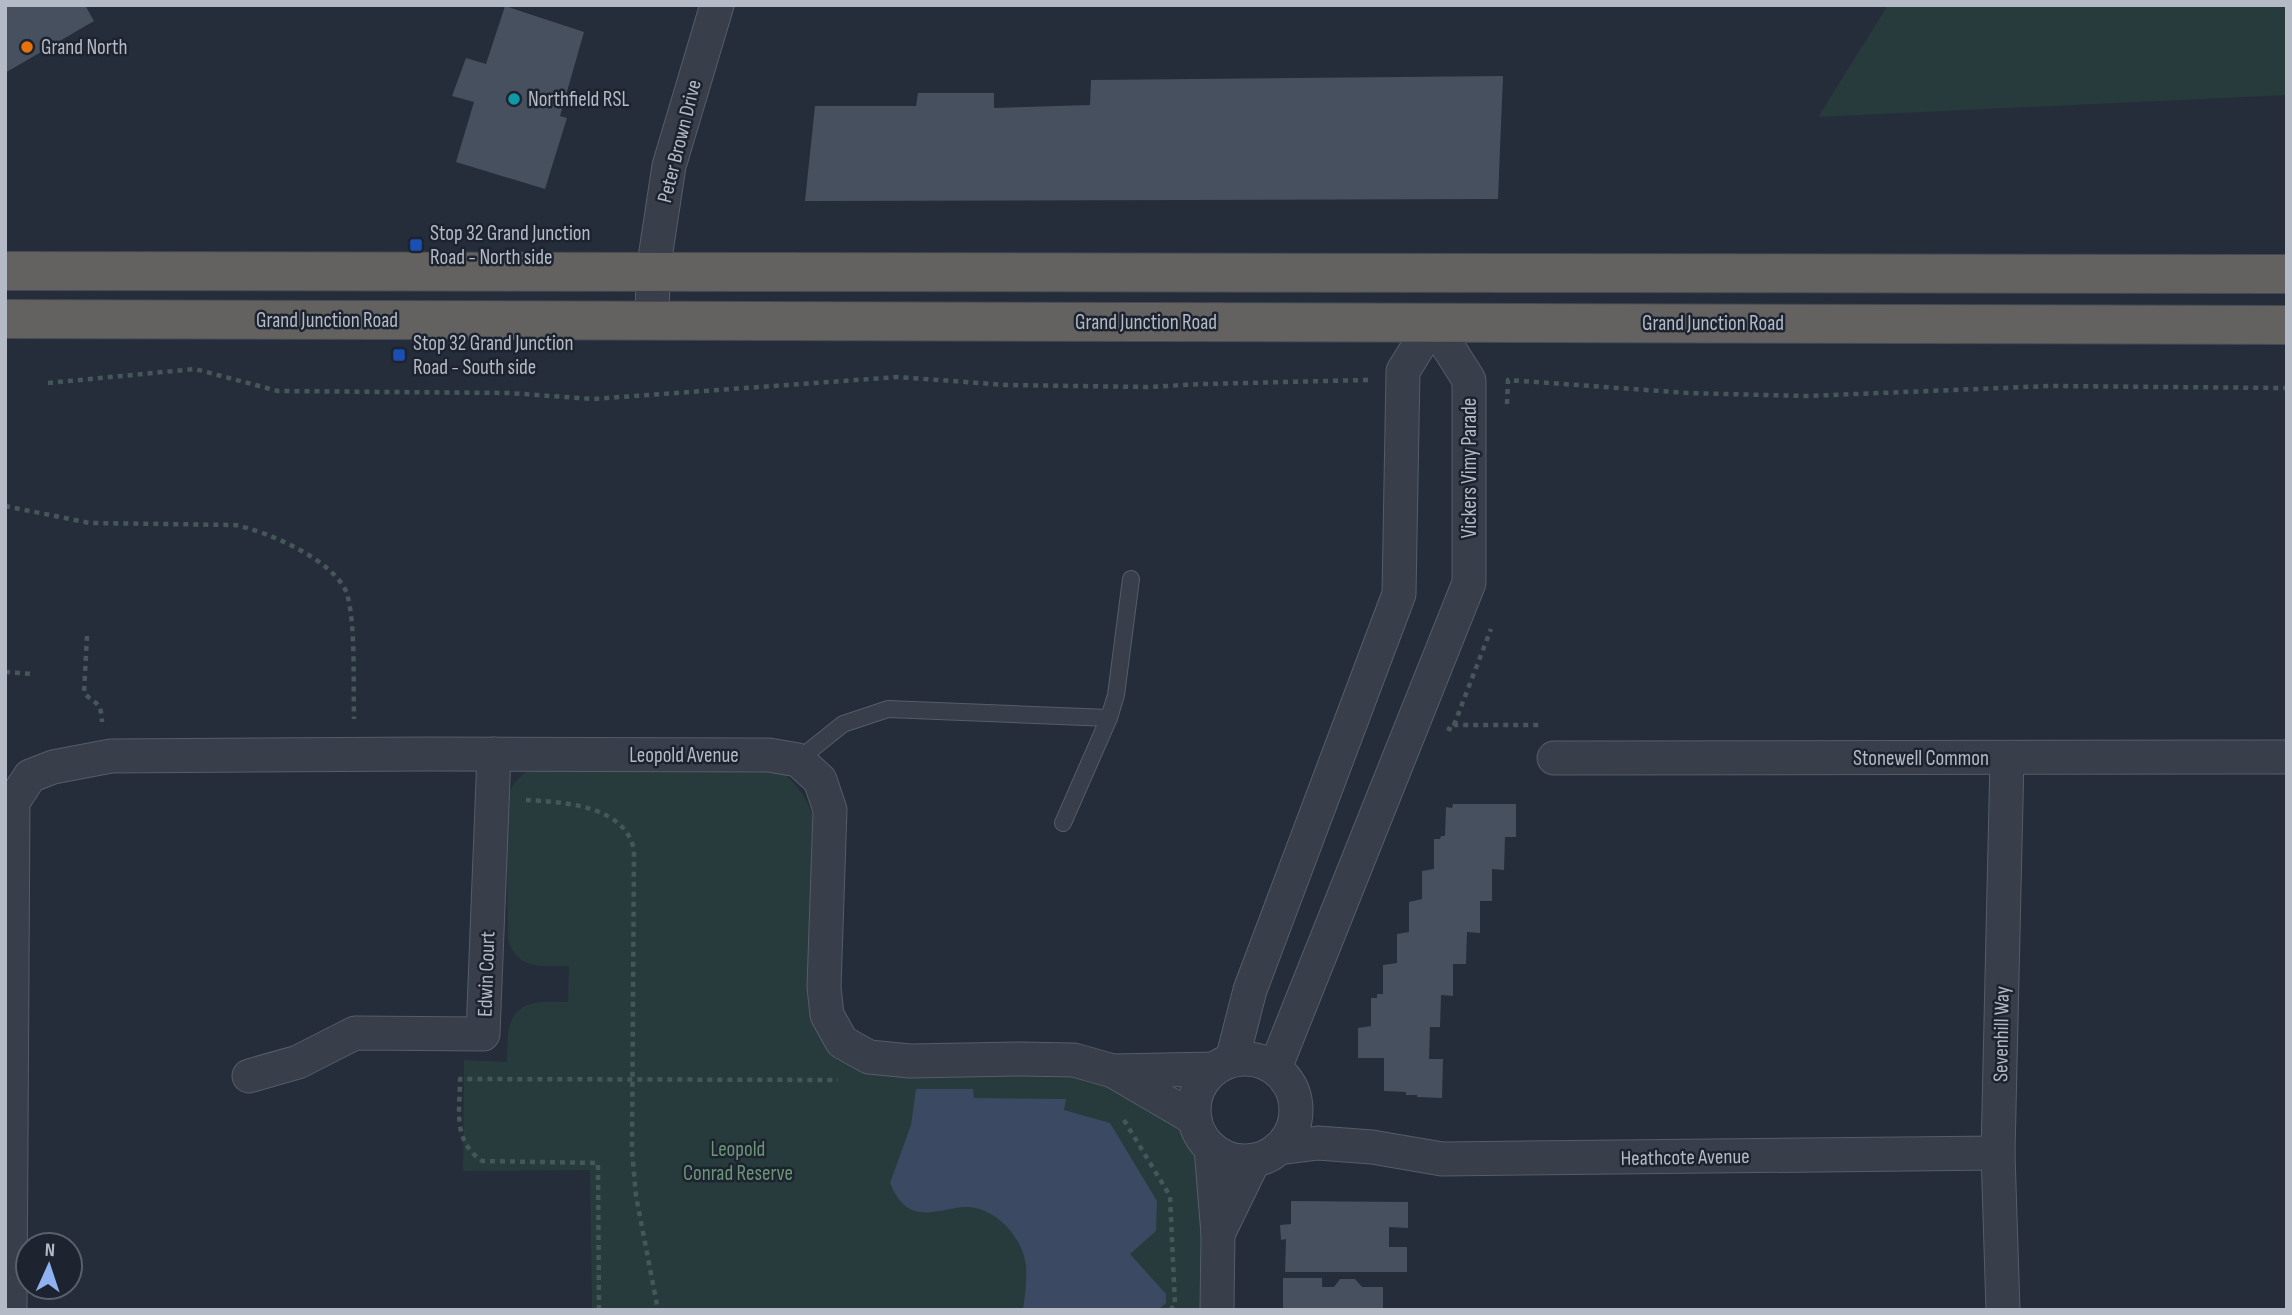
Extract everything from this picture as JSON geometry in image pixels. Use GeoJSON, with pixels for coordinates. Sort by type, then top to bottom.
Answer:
{"type":"FeatureCollection","features":[{"type":"Feature","properties":{"kind":"highway"},"geometry":{"type":"LineString","coordinates":[[5,271],[2287,274]]}},
{"type":"Feature","properties":{"kind":"highway"},"geometry":{"type":"LineString","coordinates":[[1433,323],[1434,272]]}},
{"type":"Feature","properties":{"kind":"highway","name":"Grand Junction Road"},"geometry":{"type":"LineString","coordinates":[[5,319],[2287,325]]}},
{"type":"Feature","properties":{"kind":"street","name":"Peter Brown Drive"},"geometry":{"type":"LineString","coordinates":[[652,321],[653,271],[669,166],[717,5]]}},
{"type":"Feature","properties":{"kind":"street"},"geometry":{"type":"LineString","coordinates":[[1267,1154],[1239,1161],[1224,1157],[1211,1148],[1201,1135],[1195,1119],[1198,1091],[1205,1079],[1223,1065],[1399,594],[1403,371],[1433,323]]}},
{"type":"Feature","properties":{"kind":"street","name":"Vickers Vimy Parade"},"geometry":{"type":"LineString","coordinates":[[1285,1080],[1469,583],[1469,380],[1433,323]]}},
{"type":"Feature","properties":{"kind":"street","name":"Edwin Court"},"geometry":{"type":"LineString","coordinates":[[248,1076],[298,1062],[355,1033],[483,1034],[494,754]]}},
{"type":"Feature","properties":{"kind":"street","name":"Leopold Avenue"},"geometry":{"type":"LineString","coordinates":[[10,1310],[13,802],[30,776],[53,767],[111,757],[769,755],[798,760]]}},
{"type":"Feature","properties":{"kind":"street","name":"Stonewell Common"},"geometry":{"type":"LineString","coordinates":[[1554,758],[2287,757]]}},
{"type":"Feature","properties":{"kind":"street","name":"Sevenhill Way"},"geometry":{"type":"LineString","coordinates":[[2003,1310],[1998,1153],[2007,758]]}},
{"type":"Feature","properties":{"kind":"street"},"geometry":{"type":"LineString","coordinates":[[798,760],[820,780],[830,810],[824,987],[827,1015],[842,1042],[869,1057],[910,1061],[1074,1060],[1113,1071],[1195,1119]]}},
{"type":"Feature","properties":{"kind":"street"},"geometry":{"type":"LineString","coordinates":[[1113,1071],[1223,1065],[1247,1059],[1262,1061],[1285,1080],[1297,1108],[1289,1137],[1267,1154],[1218,1234]]}},
{"type":"Feature","properties":{"kind":"street","name":"Heathcote Avenue"},"geometry":{"type":"LineString","coordinates":[[1285,1080],[1321,1120],[1372,1147]]}},
{"type":"Feature","properties":{"kind":"street","name":"Heathcote Avenue"},"geometry":{"type":"LineString","coordinates":[[1267,1154],[1318,1143],[1372,1147],[1442,1159],[1998,1153]]}},
{"type":"Feature","properties":{"kind":"street"},"geometry":{"type":"LineString","coordinates":[[1211,1148],[1218,1234],[1217,1310]]}},
{"type":"Feature","properties":{"kind":"lane"},"geometry":{"type":"LineString","coordinates":[[1063,823],[1109,718],[1116,695],[1131,579]]}},
{"type":"Feature","properties":{"kind":"lane"},"geometry":{"type":"LineString","coordinates":[[798,760],[843,723],[888,709],[1109,718]]}},
{"type":"Feature","properties":{"kind":"path"},"geometry":{"type":"LineString","coordinates":[[48,383],[195,369],[278,391],[509,393],[593,399],[898,377],[1006,385],[1147,387],[1340,379],[1377,381]]}},
{"type":"Feature","properties":{"kind":"path"},"geometry":{"type":"LineString","coordinates":[[1507,414],[1508,380],[1688,393],[1808,396],[2049,386],[2287,388]]}},
{"type":"Feature","properties":{"kind":"path"},"geometry":{"type":"LineString","coordinates":[[5,506],[90,523],[235,524],[253,528],[286,543],[323,566],[337,578],[346,593],[351,622],[356,755]]}},
{"type":"Feature","properties":{"kind":"path"},"geometry":{"type":"LineString","coordinates":[[1491,627],[1453,727],[1545,725],[1554,758]]}},
{"type":"Feature","properties":{"kind":"path"},"geometry":{"type":"LineString","coordinates":[[88,636],[85,693],[102,708],[102,723]]}},
{"type":"Feature","properties":{"kind":"path"},"geometry":{"type":"LineString","coordinates":[[5,673],[33,674]]}},
{"type":"Feature","properties":{"kind":"path"},"geometry":{"type":"LineString","coordinates":[[515,800],[556,802],[582,807],[606,815],[622,826],[631,838],[634,850],[632,1151],[636,1196],[659,1310]]}},
{"type":"Feature","properties":{"kind":"path"},"geometry":{"type":"LineString","coordinates":[[599,1310],[598,1163],[482,1160],[472,1154],[463,1143],[460,1132],[460,1079],[852,1080]]}},
{"type":"Feature","properties":{"kind":"path"},"geometry":{"type":"LineString","coordinates":[[1123,1118],[1170,1196],[1175,1305],[1170,1310]]}},
{"type":"Feature","properties":{"kind":"green space"},"geometry":{"type":"Polygon","coordinates":[[[1888,5],[2287,5],[2287,95],[1818,117],[1888,5]]]}},
{"type":"Feature","properties":{"kind":"green space","name":"Leopold Conrad Reserve"},"geometry":{"type":"Polygon","coordinates":[[[535,766],[781,771],[800,790],[812,814],[814,1013],[826,1041],[1085,1067],[1196,1135],[1205,1171],[1200,1310],[592,1310],[590,1170],[463,1171],[464,1060],[507,1062],[510,1023],[520,1009],[540,1002],[568,1002],[569,966],[540,966],[524,962],[512,949],[508,939],[506,802],[516,781],[535,766]]]}},
{"type":"Feature","properties":{"kind":"water"},"geometry":{"type":"Polygon","coordinates":[[[916,1089],[973,1089],[974,1098],[1066,1099],[1064,1110],[1110,1123],[1157,1201],[1156,1231],[1130,1254],[1166,1294],[1166,1303],[1158,1310],[1023,1310],[1026,1283],[1024,1256],[1014,1236],[999,1219],[969,1207],[915,1211],[903,1204],[890,1183],[911,1125],[916,1089]]]}},
{"type":"Feature","properties":{"kind":"building","name":"Grand North"},"geometry":{"type":"Polygon","coordinates":[[[5,5],[85,5],[94,21],[5,73],[5,5]]]}},
{"type":"Feature","properties":{"kind":"building","name":"Northfield RSL"},"geometry":{"type":"Polygon","coordinates":[[[505,6],[584,32],[560,116],[567,118],[545,189],[456,162],[474,102],[452,96],[466,58],[486,64],[505,6]]]}},
{"type":"Feature","properties":{"kind":"building"},"geometry":{"type":"Polygon","coordinates":[[[1503,76],[1498,199],[805,201],[815,106],[916,106],[918,93],[994,93],[994,108],[1090,105],[1091,80],[1503,76]]]}},
{"type":"Feature","properties":{"kind":"building"},"geometry":{"type":"Polygon","coordinates":[[[1453,804],[1516,804],[1516,837],[1505,837],[1504,870],[1492,869],[1492,901],[1480,901],[1480,933],[1467,932],[1466,964],[1453,964],[1453,996],[1441,995],[1440,1027],[1430,1027],[1429,1059],[1443,1059],[1442,1098],[1417,1097],[1406,1095],[1406,1092],[1384,1091],[1384,1058],[1358,1058],[1358,1028],[1371,1026],[1371,998],[1383,994],[1383,965],[1397,963],[1397,934],[1409,932],[1409,902],[1422,899],[1422,871],[1434,869],[1434,839],[1445,836],[1446,807],[1452,808],[1453,804]]]}},
{"type":"Feature","properties":{"kind":"building"},"geometry":{"type":"Polygon","coordinates":[[[1291,1201],[1408,1202],[1408,1228],[1389,1227],[1389,1247],[1407,1247],[1407,1272],[1285,1272],[1286,1239],[1281,1240],[1280,1225],[1291,1224],[1291,1201]]]}},
{"type":"Feature","properties":{"kind":"building"},"geometry":{"type":"Polygon","coordinates":[[[1283,1278],[1322,1278],[1322,1287],[1334,1287],[1340,1279],[1355,1279],[1362,1287],[1383,1287],[1383,1310],[1283,1310],[1283,1278]]]}},
{"type":"Feature","properties":{"kind":"place","name":"Grand North"},"geometry":{"type":"Point","coordinates":[27,47]}},
{"type":"Feature","properties":{"kind":"place","name":"Northfield RSL"},"geometry":{"type":"Point","coordinates":[514,99]}},
{"type":"Feature","properties":{"kind":"place","name":"Stop 32 Grand Junction Road - North side"},"geometry":{"type":"Point","coordinates":[416,245]}},
{"type":"Feature","properties":{"kind":"place","name":"Stop 32 Grand Junction Road - South side"},"geometry":{"type":"Point","coordinates":[399,355]}}]}
